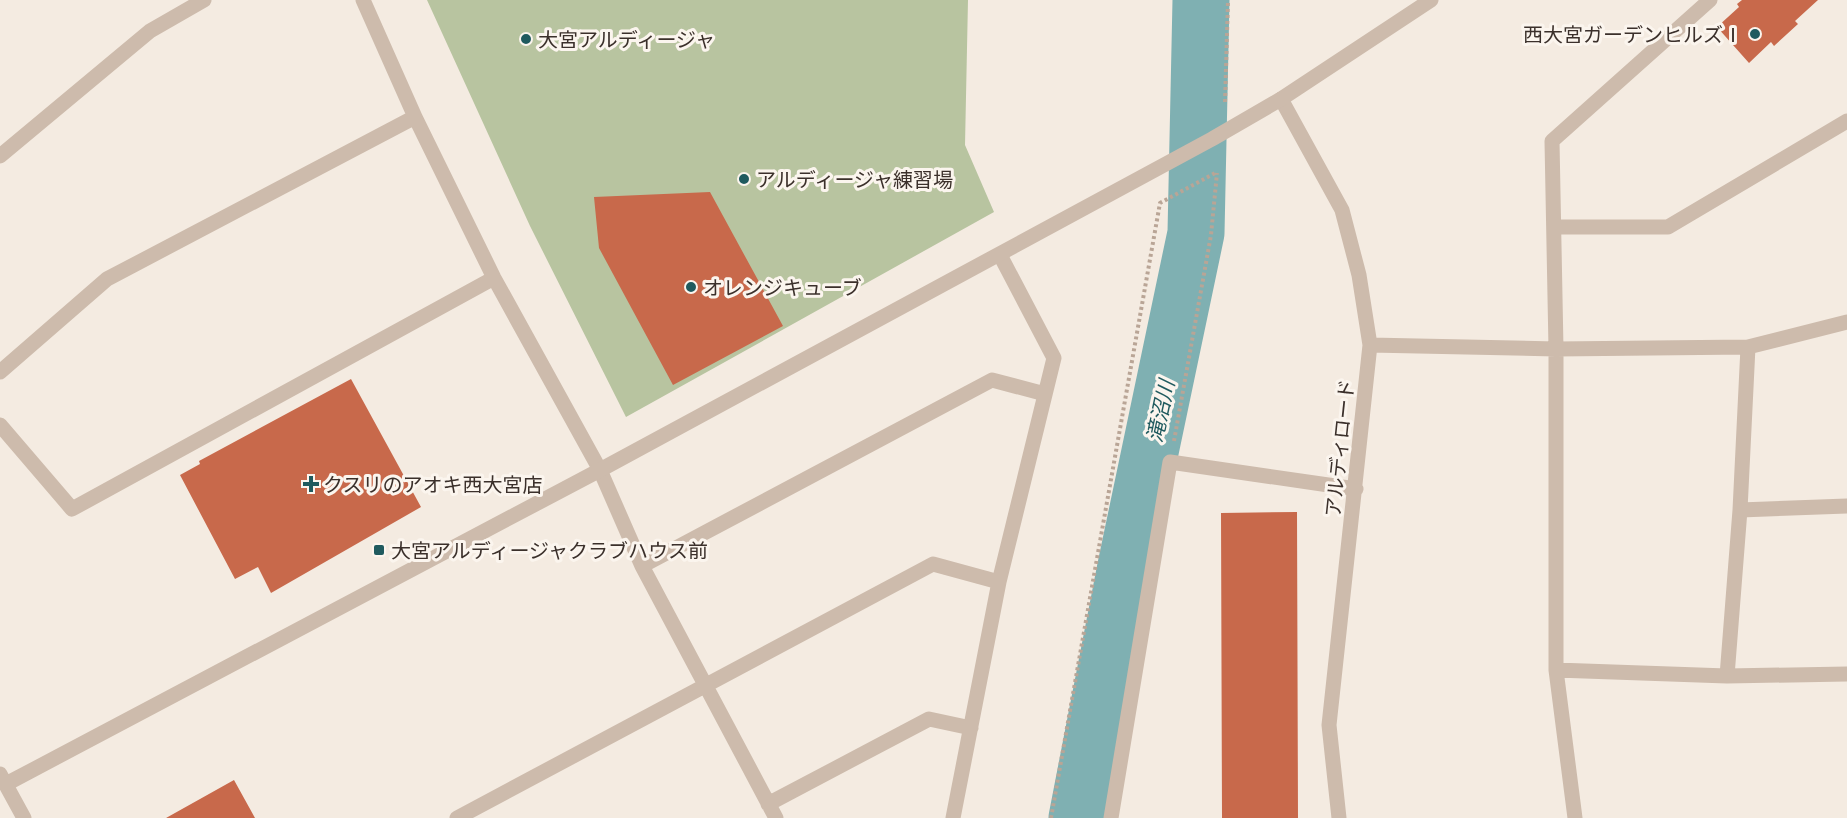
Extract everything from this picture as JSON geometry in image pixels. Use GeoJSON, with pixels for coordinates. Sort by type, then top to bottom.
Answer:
{"type":"FeatureCollection","features":[{"type":"Feature","properties":{"kind":"street"},"geometry":{"type":"LineString","coordinates":[[0,156],[150,31],[204,0]]}},
{"type":"Feature","properties":{"kind":"street"},"geometry":{"type":"LineString","coordinates":[[363,0],[415,117],[494,278],[600,470],[642,566],[772,811],[929,719],[970,728]]}},
{"type":"Feature","properties":{"kind":"street"},"geometry":{"type":"LineString","coordinates":[[24,818],[2,782],[600,470],[1212,139],[1281,99],[1431,0]]}},
{"type":"Feature","properties":{"kind":"street"},"geometry":{"type":"LineString","coordinates":[[1575,818],[1556,670],[1556,349],[1552,141],[1710,0]]}},
{"type":"Feature","properties":{"kind":"street","name":"アルディロード"},"geometry":{"type":"LineString","coordinates":[[1281,99],[1342,210],[1359,275],[1370,345],[1329,725],[1339,818]]}},
{"type":"Feature","properties":{"kind":"street"},"geometry":{"type":"LineString","coordinates":[[0,372],[107,279],[415,117]]}},
{"type":"Feature","properties":{"kind":"street"},"geometry":{"type":"LineString","coordinates":[[1554,226],[1668,227],[1847,121]]}},
{"type":"Feature","properties":{"kind":"street"},"geometry":{"type":"LineString","coordinates":[[953,818],[999,582],[1054,358],[1000,255]]}},
{"type":"Feature","properties":{"kind":"street"},"geometry":{"type":"LineString","coordinates":[[0,425],[72,510],[494,278]]}},
{"type":"Feature","properties":{"kind":"street"},"geometry":{"type":"LineString","coordinates":[[1370,345],[1556,349],[1748,347],[1847,322]]}},
{"type":"Feature","properties":{"kind":"street"},"geometry":{"type":"LineString","coordinates":[[1727,676],[1740,510],[1748,347]]}},
{"type":"Feature","properties":{"kind":"street"},"geometry":{"type":"LineString","coordinates":[[642,566],[992,380],[1045,394]]}},
{"type":"Feature","properties":{"kind":"street"},"geometry":{"type":"LineString","coordinates":[[1111,818],[1170,462],[1356,489]]}},
{"type":"Feature","properties":{"kind":"street"},"geometry":{"type":"LineString","coordinates":[[1740,510],[1847,506]]}},
{"type":"Feature","properties":{"kind":"street"},"geometry":{"type":"LineString","coordinates":[[457,818],[704,684],[933,564],[999,582]]}},
{"type":"Feature","properties":{"kind":"street"},"geometry":{"type":"LineString","coordinates":[[1556,670],[1727,676],[1847,674]]}},
{"type":"Feature","properties":{"kind":"path"},"geometry":{"type":"LineString","coordinates":[[1225,102],[1228,0]]}},
{"type":"Feature","properties":{"kind":"path"},"geometry":{"type":"LineString","coordinates":[[1051,818],[1160,203],[1217,172],[1211,235],[1170,462]]}},
{"type":"Feature","properties":{"kind":"green space","name":"アルディージャ練習場"},"geometry":{"type":"Polygon","coordinates":[[[427,0],[968,0],[965,145],[994,212],[626,417],[530,226],[427,0]]]}},
{"type":"Feature","properties":{"kind":"building","name":"西大宮ガーデンヒルズⅠ"},"geometry":{"type":"Polygon","coordinates":[[[1742,0],[1818,0],[1795,21],[1798,24],[1774,46],[1771,42],[1749,63],[1717,27],[1739,7],[1737,4],[1742,0]]]}},
{"type":"Feature","properties":{"kind":"building","name":"オレンジキューブ"},"geometry":{"type":"Polygon","coordinates":[[[710,192],[783,326],[673,385],[599,248],[594,197],[710,192]]]}},
{"type":"Feature","properties":{"kind":"building"},"geometry":{"type":"Polygon","coordinates":[[[351,379],[421,507],[271,593],[258,567],[235,579],[180,475],[200,464],[199,461],[351,379]]]}},
{"type":"Feature","properties":{"kind":"building"},"geometry":{"type":"Polygon","coordinates":[[[1297,512],[1298,818],[1222,818],[1221,513],[1297,512]]]}},
{"type":"Feature","properties":{"kind":"building"},"geometry":{"type":"Polygon","coordinates":[[[234,780],[255,818],[166,818],[234,780]]]}},
{"type":"Feature","properties":{"kind":"waterway","name":"滝沼川"},"geometry":{"type":"LineString","coordinates":[[1077,818],[1126,566],[1196,233],[1201,0]]}},
{"type":"Feature","properties":{"kind":"place","name":"西大宮ガーデンヒルズⅠ"},"geometry":{"type":"Point","coordinates":[1755,34]}},
{"type":"Feature","properties":{"kind":"place","name":"大宮アルディージャ"},"geometry":{"type":"Point","coordinates":[526,39]}},
{"type":"Feature","properties":{"kind":"place","name":"アルディージャ練習場"},"geometry":{"type":"Point","coordinates":[744,179]}},
{"type":"Feature","properties":{"kind":"place","name":"オレンジキューブ"},"geometry":{"type":"Point","coordinates":[691,287]}},
{"type":"Feature","properties":{"kind":"place","name":"クスリのアオキ西大宮店"},"geometry":{"type":"Point","coordinates":[311,484]}},
{"type":"Feature","properties":{"kind":"place","name":"大宮アルディージャクラブハウス前"},"geometry":{"type":"Point","coordinates":[379,550]}}]}
